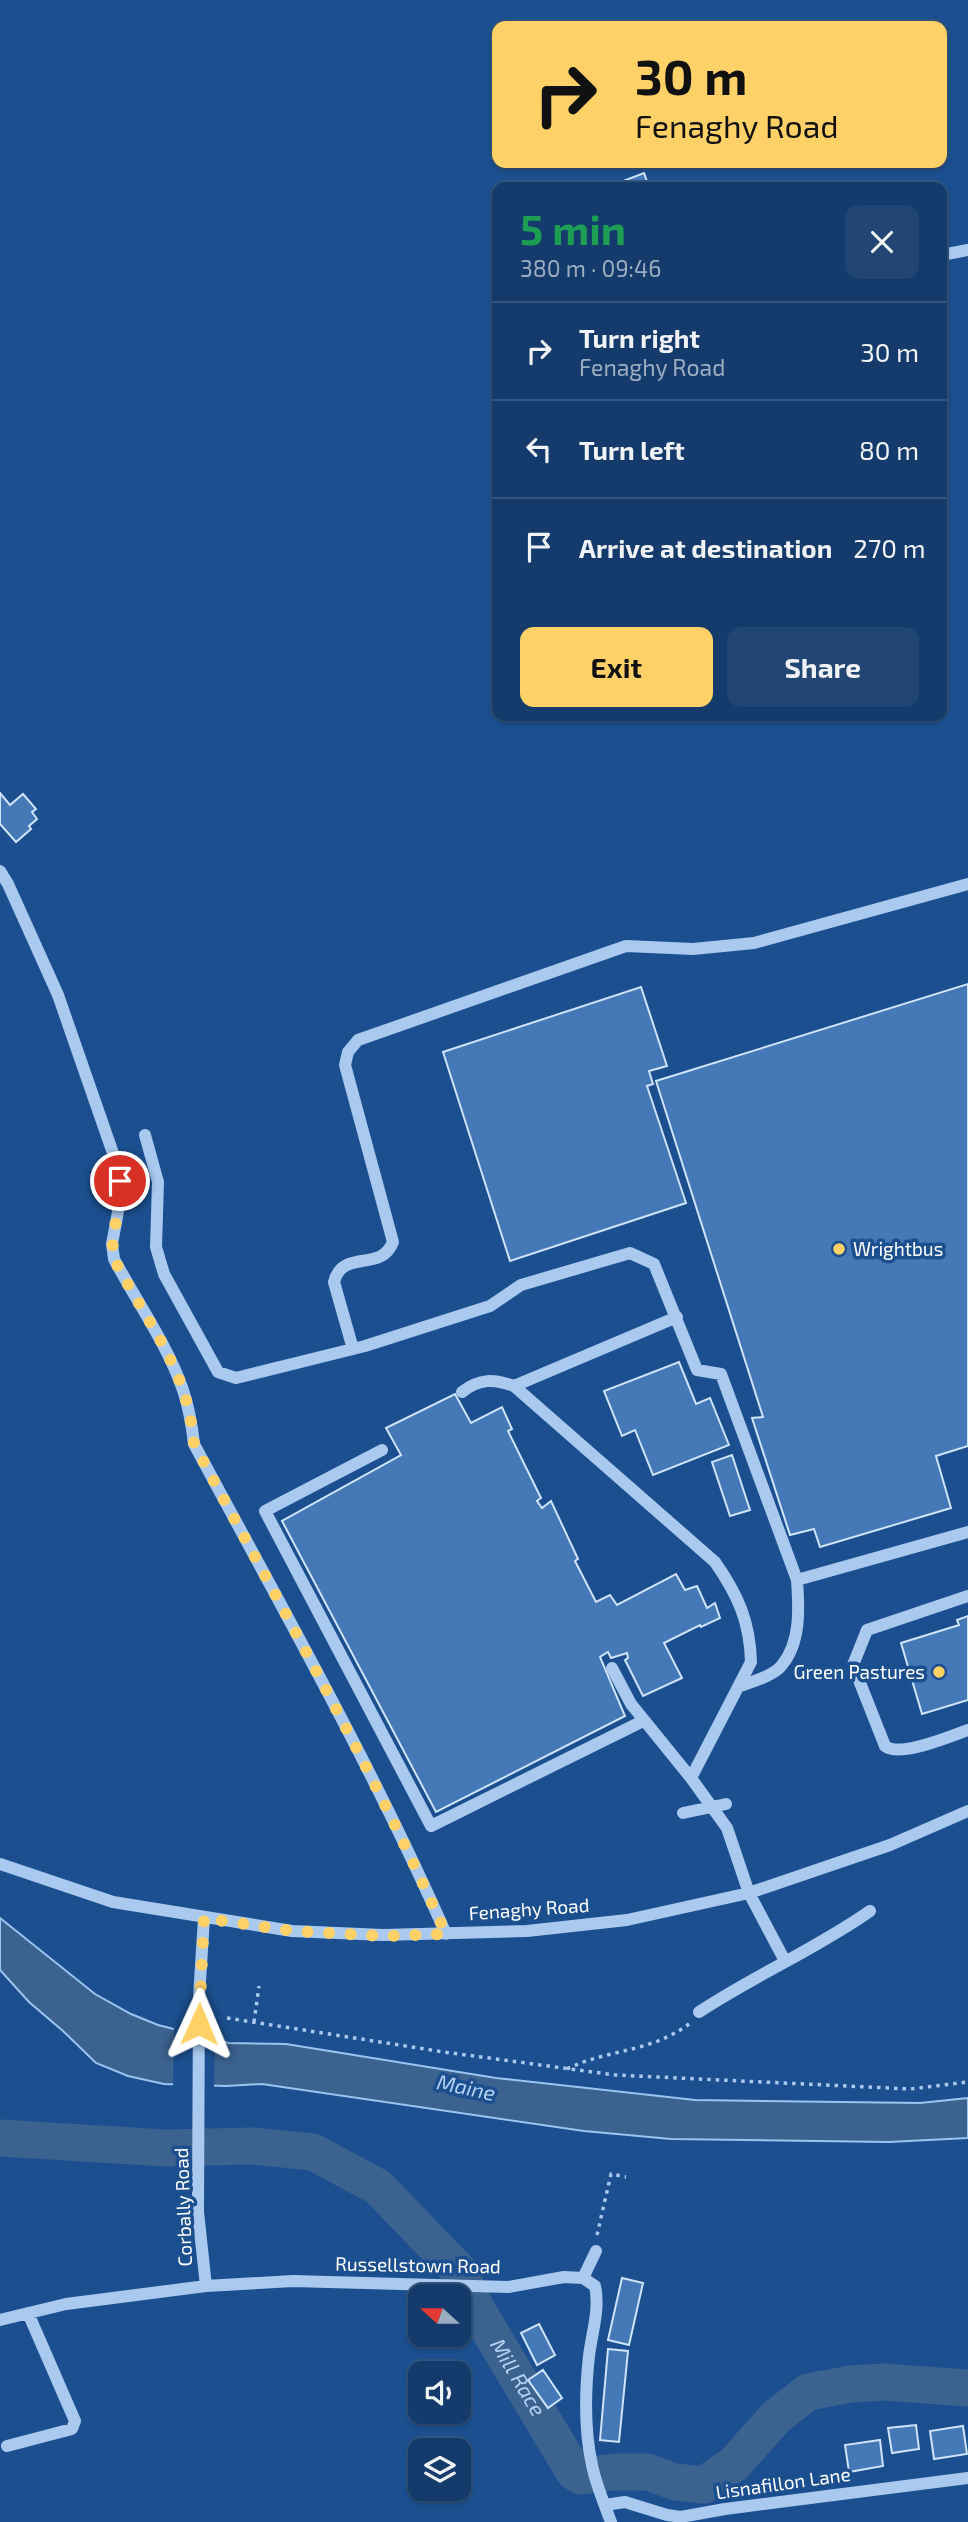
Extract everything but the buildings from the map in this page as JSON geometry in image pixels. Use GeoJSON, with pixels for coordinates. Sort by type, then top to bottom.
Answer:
{"type":"FeatureCollection","features":[{"type":"Feature","properties":{"kind":"street"},"geometry":{"type":"LineString","coordinates":[[947,254],[968,250]]}},
{"type":"Feature","properties":{"kind":"street"},"geometry":{"type":"LineString","coordinates":[[0,871],[58,995],[115,1159],[122,1190],[112,1244],[114,1259],[165,1350],[183,1390],[194,1444],[352,1736],[410,1851],[446,1934]]}},
{"type":"Feature","properties":{"kind":"street"},"geometry":{"type":"LineString","coordinates":[[353,1349],[334,1282],[337,1272],[345,1264],[382,1258],[390,1252],[393,1242],[345,1065],[348,1052],[358,1040],[625,946],[693,949],[754,943],[968,884]]}},
{"type":"Feature","properties":{"kind":"street"},"geometry":{"type":"LineString","coordinates":[[145,1135],[158,1182],[156,1247],[164,1275],[218,1372],[236,1378],[353,1349],[490,1306],[521,1284],[630,1253],[654,1264],[697,1370],[721,1374],[797,1580],[800,1614],[792,1646],[782,1667],[738,1687]]}},
{"type":"Feature","properties":{"kind":"street"},"geometry":{"type":"LineString","coordinates":[[514,1386],[677,1317]]}},
{"type":"Feature","properties":{"kind":"street"},"geometry":{"type":"LineString","coordinates":[[462,1392],[472,1384],[496,1380],[514,1386],[715,1562],[734,1590],[751,1642],[751,1662],[691,1778]]}},
{"type":"Feature","properties":{"kind":"street"},"geometry":{"type":"LineString","coordinates":[[382,1450],[265,1511],[431,1826],[643,1721]]}},
{"type":"Feature","properties":{"kind":"street"},"geometry":{"type":"LineString","coordinates":[[797,1580],[968,1532]]}},
{"type":"Feature","properties":{"kind":"street"},"geometry":{"type":"LineString","coordinates":[[968,1596],[867,1630],[853,1665],[885,1746],[890,1750],[905,1750],[968,1730]]}},
{"type":"Feature","properties":{"kind":"street"},"geometry":{"type":"LineString","coordinates":[[612,1668],[643,1721],[691,1778],[727,1828],[749,1893],[785,1961]]}},
{"type":"Feature","properties":{"kind":"street"},"geometry":{"type":"LineString","coordinates":[[683,1813],[726,1804]]}},
{"type":"Feature","properties":{"kind":"street","name":"Fenaghy Road"},"geometry":{"type":"LineString","coordinates":[[0,1864],[113,1902],[292,1931],[383,1936],[527,1931],[627,1920],[749,1893],[890,1845],[968,1811]]}},
{"type":"Feature","properties":{"kind":"street"},"geometry":{"type":"LineString","coordinates":[[699,2012],[743,1983],[838,1933],[870,1911]]}},
{"type":"Feature","properties":{"kind":"street","name":"Corbally Road"},"geometry":{"type":"LineString","coordinates":[[0,2320],[66,2304],[206,2286],[198,2212],[199,1997],[204,1918]]}},
{"type":"Feature","properties":{"kind":"street"},"geometry":{"type":"LineString","coordinates":[[596,2251],[583,2277],[595,2286],[598,2298],[589,2355],[586,2414],[592,2466],[611,2522]]}},
{"type":"Feature","properties":{"kind":"street","name":"Russellstown Road"},"geometry":{"type":"LineString","coordinates":[[206,2286],[293,2281],[508,2287],[564,2277],[583,2277]]}},
{"type":"Feature","properties":{"kind":"street"},"geometry":{"type":"LineString","coordinates":[[7,2446],[72,2429],[75,2421],[28,2313]]}},
{"type":"Feature","properties":{"kind":"street","name":"Lisnafillon Lane"},"geometry":{"type":"LineString","coordinates":[[605,2505],[625,2502],[681,2517],[968,2478]]}},
{"type":"Feature","properties":{"kind":"path"},"geometry":{"type":"LineString","coordinates":[[254,2022],[259,1986]]}},
{"type":"Feature","properties":{"kind":"path"},"geometry":{"type":"LineString","coordinates":[[567,2069],[585,2060],[619,2054],[666,2039],[688,2025],[699,2012]]}},
{"type":"Feature","properties":{"kind":"path"},"geometry":{"type":"LineString","coordinates":[[227,2018],[615,2075],[910,2089],[968,2082]]}},
{"type":"Feature","properties":{"kind":"path"},"geometry":{"type":"LineString","coordinates":[[596,2251],[597,2233],[611,2174],[626,2177]]}},
{"type":"Feature","properties":{"kind":"water","name":"Maine"},"geometry":{"type":"Polygon","coordinates":[[[0,1918],[95,1994],[131,2014],[158,2025],[229,2043],[286,2044],[496,2078],[695,2100],[920,2103],[968,2098],[968,2138],[889,2142],[671,2139],[584,2131],[262,2084],[164,2084],[128,2076],[96,2063],[29,2002],[0,1970],[0,1918]]]}},
{"type":"Feature","properties":{"kind":"pier"},"geometry":{"type":"Polygon","coordinates":[[[174,2025],[215,2036],[214,2089],[173,2088],[174,2025]]]}},
{"type":"Feature","properties":{"kind":"waterway","name":"Mill Race"},"geometry":{"type":"LineString","coordinates":[[0,2138],[165,2148],[253,2146],[313,2152],[378,2187],[459,2271],[477,2310],[574,2472],[581,2476],[648,2472],[675,2482],[704,2485],[734,2464],[776,2417],[808,2392],[851,2384],[883,2382],[968,2388]]}},
{"type":"Feature","properties":{"kind":"place","name":"Wrightbus"},"geometry":{"type":"Point","coordinates":[839,1249]}},
{"type":"Feature","properties":{"kind":"place","name":"Green Pastures"},"geometry":{"type":"Point","coordinates":[939,1672]}},
{"type":"Feature","properties":{"kind":"route"},"geometry":{"type":"LineString","coordinates":[[120,1181],[122,1190],[112,1244],[114,1259],[165,1350],[183,1390],[194,1444],[352,1736],[410,1851],[446,1934],[383,1936],[292,1931],[204,1918],[199,2024]]}}]}
